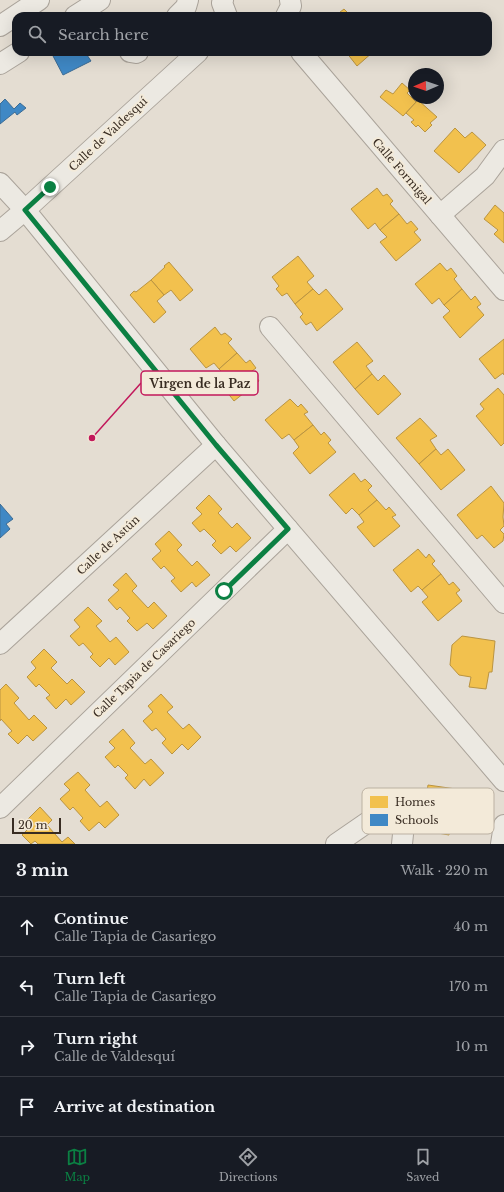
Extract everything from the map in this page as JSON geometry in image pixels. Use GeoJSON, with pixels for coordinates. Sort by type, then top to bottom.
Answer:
{"type":"FeatureCollection","features":[{"type":"Feature","properties":{"kind":"street"},"geometry":{"type":"LineString","coordinates":[[180,12],[186,7],[188,0]]}},
{"type":"Feature","properties":{"kind":"street"},"geometry":{"type":"LineString","coordinates":[[223,0],[222,3],[225,12]]}},
{"type":"Feature","properties":{"kind":"street"},"geometry":{"type":"LineString","coordinates":[[288,12],[291,6],[290,0]]}},
{"type":"Feature","properties":{"kind":"street"},"geometry":{"type":"LineString","coordinates":[[85,12],[100,6]]}},
{"type":"Feature","properties":{"kind":"street"},"geometry":{"type":"LineString","coordinates":[[0,26],[12,19]]}},
{"type":"Feature","properties":{"kind":"street","name":"Calle de Valdesquí"},"geometry":{"type":"LineString","coordinates":[[0,231],[194,56]]}},
{"type":"Feature","properties":{"kind":"street","name":"Calle Formigal"},"geometry":{"type":"LineString","coordinates":[[303,56],[504,290]]}},
{"type":"Feature","properties":{"kind":"street"},"geometry":{"type":"LineString","coordinates":[[440,215],[485,176],[504,150]]}},
{"type":"Feature","properties":{"kind":"street"},"geometry":{"type":"LineString","coordinates":[[0,183],[25,210],[216,445],[504,781]]}},
{"type":"Feature","properties":{"kind":"street"},"geometry":{"type":"LineString","coordinates":[[270,327],[504,603]]}},
{"type":"Feature","properties":{"kind":"street","name":"Calle de Astún"},"geometry":{"type":"LineString","coordinates":[[0,644],[216,445]]}},
{"type":"Feature","properties":{"kind":"street","name":"Calle Tapia de Casariego"},"geometry":{"type":"LineString","coordinates":[[0,808],[288,529]]}},
{"type":"Feature","properties":{"kind":"street"},"geometry":{"type":"LineString","coordinates":[[501,844],[504,825]]}},
{"type":"Feature","properties":{"kind":"street"},"geometry":{"type":"LineString","coordinates":[[336,844],[362,826]]}},
{"type":"Feature","properties":{"kind":"street"},"geometry":{"type":"LineString","coordinates":[[402,844],[403,834]]}},
{"type":"Feature","properties":{"kind":"building: Homes"},"geometry":{"type":"Polygon","coordinates":[[[344,9],[347,12],[340,12],[344,9]]]}},
{"type":"Feature","properties":{"kind":"building: Homes"},"geometry":{"type":"Polygon","coordinates":[[[349,56],[368,56],[357,66],[349,56]]]}},
{"type":"Feature","properties":{"kind":"building: Homes"},"geometry":{"type":"Polygon","coordinates":[[[402,83],[408,88],[408,104],[414,104],[403,116],[380,97],[386,90],[393,94],[402,83]]]}},
{"type":"Feature","properties":{"kind":"building: Homes"},"geometry":{"type":"Polygon","coordinates":[[[414,104],[422,104],[437,117],[430,123],[432,125],[425,132],[418,125],[416,127],[411,122],[414,120],[406,113],[414,104]]]}},
{"type":"Feature","properties":{"kind":"building: Homes"},"geometry":{"type":"Polygon","coordinates":[[[455,128],[465,138],[472,132],[486,145],[459,173],[434,151],[455,128]]]}},
{"type":"Feature","properties":{"kind":"building: Homes"},"geometry":{"type":"Polygon","coordinates":[[[377,188],[383,196],[387,194],[393,201],[390,204],[399,214],[380,230],[375,223],[368,229],[351,209],[377,188]]]}},
{"type":"Feature","properties":{"kind":"building: Homes"},"geometry":{"type":"Polygon","coordinates":[[[495,205],[504,213],[504,243],[494,234],[498,230],[484,219],[495,205]]]}},
{"type":"Feature","properties":{"kind":"building: Homes"},"geometry":{"type":"Polygon","coordinates":[[[399,214],[407,224],[411,221],[418,229],[414,232],[421,240],[396,261],[380,242],[387,237],[380,230],[399,214]]]}},
{"type":"Feature","properties":{"kind":"building: Homes"},"geometry":{"type":"Polygon","coordinates":[[[298,256],[314,276],[307,282],[313,289],[295,304],[287,293],[282,296],[276,289],[279,286],[272,277],[298,256]]]}},
{"type":"Feature","properties":{"kind":"building: Homes"},"geometry":{"type":"Polygon","coordinates":[[[169,262],[193,290],[180,301],[171,290],[164,295],[151,280],[169,262]]]}},
{"type":"Feature","properties":{"kind":"building: Homes"},"geometry":{"type":"Polygon","coordinates":[[[440,263],[447,271],[451,268],[457,276],[454,279],[462,289],[444,305],[439,298],[432,304],[415,284],[440,263]]]}},
{"type":"Feature","properties":{"kind":"building: Homes"},"geometry":{"type":"Polygon","coordinates":[[[151,280],[164,295],[157,301],[166,312],[154,323],[130,295],[151,280]]]}},
{"type":"Feature","properties":{"kind":"building: Homes"},"geometry":{"type":"Polygon","coordinates":[[[313,289],[319,295],[326,289],[343,309],[317,331],[311,322],[306,325],[300,317],[303,314],[295,304],[313,289]]]}},
{"type":"Feature","properties":{"kind":"building: Homes"},"geometry":{"type":"Polygon","coordinates":[[[462,289],[471,300],[475,296],[481,304],[477,307],[484,315],[460,338],[443,317],[450,311],[444,305],[462,289]]]}},
{"type":"Feature","properties":{"kind":"building: Homes"},"geometry":{"type":"Polygon","coordinates":[[[215,327],[221,335],[225,333],[232,339],[228,343],[237,353],[219,369],[214,363],[206,368],[190,349],[215,327]]]}},
{"type":"Feature","properties":{"kind":"building: Homes"},"geometry":{"type":"Polygon","coordinates":[[[504,339],[504,375],[503,373],[495,379],[479,359],[504,339]]]}},
{"type":"Feature","properties":{"kind":"building: Homes"},"geometry":{"type":"Polygon","coordinates":[[[357,342],[373,361],[366,366],[372,374],[355,389],[333,362],[357,342]]]}},
{"type":"Feature","properties":{"kind":"building: Homes"},"geometry":{"type":"Polygon","coordinates":[[[237,353],[246,363],[250,360],[256,368],[252,371],[259,381],[234,401],[218,381],[225,375],[219,369],[237,353]]]}},
{"type":"Feature","properties":{"kind":"building: Homes"},"geometry":{"type":"Polygon","coordinates":[[[372,374],[378,381],[384,375],[401,394],[378,415],[355,389],[372,374]]]}},
{"type":"Feature","properties":{"kind":"building: Homes"},"geometry":{"type":"Polygon","coordinates":[[[498,388],[504,395],[504,443],[501,446],[476,416],[484,409],[480,404],[498,388]]]}},
{"type":"Feature","properties":{"kind":"building: Homes"},"geometry":{"type":"Polygon","coordinates":[[[290,399],[298,407],[301,404],[308,412],[304,414],[313,425],[294,440],[289,434],[282,439],[265,420],[290,399]]]}},
{"type":"Feature","properties":{"kind":"building: Homes"},"geometry":{"type":"Polygon","coordinates":[[[420,418],[437,436],[430,440],[436,449],[419,464],[396,438],[420,418]]]}},
{"type":"Feature","properties":{"kind":"building: Homes"},"geometry":{"type":"Polygon","coordinates":[[[313,425],[321,435],[324,432],[331,440],[328,443],[336,452],[310,474],[293,453],[299,447],[294,440],[313,425]]]}},
{"type":"Feature","properties":{"kind":"building: Homes"},"geometry":{"type":"Polygon","coordinates":[[[436,449],[441,455],[448,449],[465,470],[441,490],[419,464],[436,449]]]}},
{"type":"Feature","properties":{"kind":"building: Homes"},"geometry":{"type":"Polygon","coordinates":[[[354,473],[361,482],[365,479],[372,486],[368,490],[377,500],[359,515],[352,508],[346,514],[329,495],[354,473]]]}},
{"type":"Feature","properties":{"kind":"building: Homes"},"geometry":{"type":"Polygon","coordinates":[[[491,486],[504,503],[504,526],[500,530],[504,534],[503,541],[494,548],[482,535],[477,539],[457,515],[491,486]]]}},
{"type":"Feature","properties":{"kind":"building: Homes"},"geometry":{"type":"Polygon","coordinates":[[[209,495],[222,509],[218,513],[232,528],[237,523],[251,538],[236,552],[230,546],[221,554],[212,545],[216,541],[204,529],[200,532],[192,523],[202,514],[196,508],[209,495]]]}},
{"type":"Feature","properties":{"kind":"building: Homes"},"geometry":{"type":"Polygon","coordinates":[[[377,500],[386,510],[389,507],[396,515],[392,517],[400,526],[374,547],[357,527],[364,522],[359,515],[377,500]]]}},
{"type":"Feature","properties":{"kind":"building: Homes"},"geometry":{"type":"Polygon","coordinates":[[[169,531],[182,545],[177,550],[192,566],[197,561],[210,575],[196,587],[192,582],[181,592],[171,581],[175,578],[164,566],[161,569],[152,559],[161,551],[155,544],[169,531]]]}},
{"type":"Feature","properties":{"kind":"building: Homes"},"geometry":{"type":"Polygon","coordinates":[[[418,549],[426,558],[429,554],[435,561],[432,564],[441,574],[422,590],[418,586],[411,592],[393,570],[418,549]]]}},
{"type":"Feature","properties":{"kind":"building: Homes"},"geometry":{"type":"Polygon","coordinates":[[[126,573],[137,586],[132,591],[148,608],[154,602],[167,616],[153,629],[147,623],[137,631],[127,621],[130,618],[120,607],[117,610],[108,600],[119,590],[113,585],[126,573]]]}},
{"type":"Feature","properties":{"kind":"building: Homes"},"geometry":{"type":"Polygon","coordinates":[[[441,574],[449,585],[453,582],[460,590],[456,593],[462,601],[438,621],[422,602],[428,597],[422,590],[441,574]]]}},
{"type":"Feature","properties":{"kind":"building: Homes"},"geometry":{"type":"Polygon","coordinates":[[[88,607],[102,621],[96,626],[110,642],[116,637],[129,652],[115,665],[109,658],[100,667],[90,657],[93,654],[83,643],[79,646],[70,636],[80,627],[74,620],[88,607]]]}},
{"type":"Feature","properties":{"kind":"building: Homes"},"geometry":{"type":"Polygon","coordinates":[[[462,636],[495,641],[492,672],[489,672],[486,689],[469,687],[471,677],[459,675],[450,665],[452,645],[462,636]]]}},
{"type":"Feature","properties":{"kind":"building: Homes"},"geometry":{"type":"Polygon","coordinates":[[[44,649],[57,662],[51,668],[67,684],[72,679],[85,692],[71,705],[66,699],[56,709],[46,698],[50,695],[39,684],[36,687],[27,677],[36,668],[31,662],[44,649]]]}},
{"type":"Feature","properties":{"kind":"building: Homes"},"geometry":{"type":"Polygon","coordinates":[[[6,684],[19,698],[14,703],[29,720],[34,715],[47,728],[33,741],[27,735],[18,744],[8,734],[12,731],[1,719],[0,721],[0,690],[6,684]]]}},
{"type":"Feature","properties":{"kind":"building: Homes"},"geometry":{"type":"Polygon","coordinates":[[[161,694],[173,707],[167,712],[183,729],[189,724],[201,737],[188,750],[182,744],[172,754],[162,743],[166,739],[156,728],[152,731],[143,721],[153,712],[148,706],[161,694]]]}},
{"type":"Feature","properties":{"kind":"building: Homes"},"geometry":{"type":"Polygon","coordinates":[[[123,729],[135,743],[130,748],[145,764],[151,759],[164,773],[150,786],[144,779],[135,789],[125,778],[128,775],[118,765],[115,768],[105,757],[115,748],[109,742],[123,729]]]}},
{"type":"Feature","properties":{"kind":"building: Homes"},"geometry":{"type":"Polygon","coordinates":[[[78,772],[90,785],[85,790],[100,807],[107,801],[119,815],[105,828],[99,822],[89,831],[80,821],[83,818],[73,807],[70,810],[60,799],[70,790],[64,784],[78,772]]]}},
{"type":"Feature","properties":{"kind":"building: Homes"},"geometry":{"type":"Polygon","coordinates":[[[428,785],[449,788],[428,788],[428,785]]]}},
{"type":"Feature","properties":{"kind":"building: Homes"},"geometry":{"type":"Polygon","coordinates":[[[40,807],[52,820],[47,825],[62,842],[68,837],[75,844],[38,844],[35,841],[31,844],[22,835],[32,825],[27,820],[40,807]]]}},
{"type":"Feature","properties":{"kind":"building: Schools"},"geometry":{"type":"Polygon","coordinates":[[[53,56],[88,56],[91,61],[63,75],[53,56]]]}},
{"type":"Feature","properties":{"kind":"building: Schools"},"geometry":{"type":"Polygon","coordinates":[[[5,99],[14,109],[20,103],[26,108],[17,115],[15,112],[0,124],[0,104],[5,99]]]}},
{"type":"Feature","properties":{"kind":"building: Schools"},"geometry":{"type":"Polygon","coordinates":[[[0,504],[13,519],[6,524],[10,529],[0,538],[0,504]]]}},
{"type":"Feature","properties":{"kind":"place","name":"Virgen de la Paz"},"geometry":{"type":"Point","coordinates":[92,438]}},
{"type":"Feature","properties":{"kind":"route"},"geometry":{"type":"LineString","coordinates":[[50,187],[25,210],[216,445],[288,529],[224,591]]}}]}
